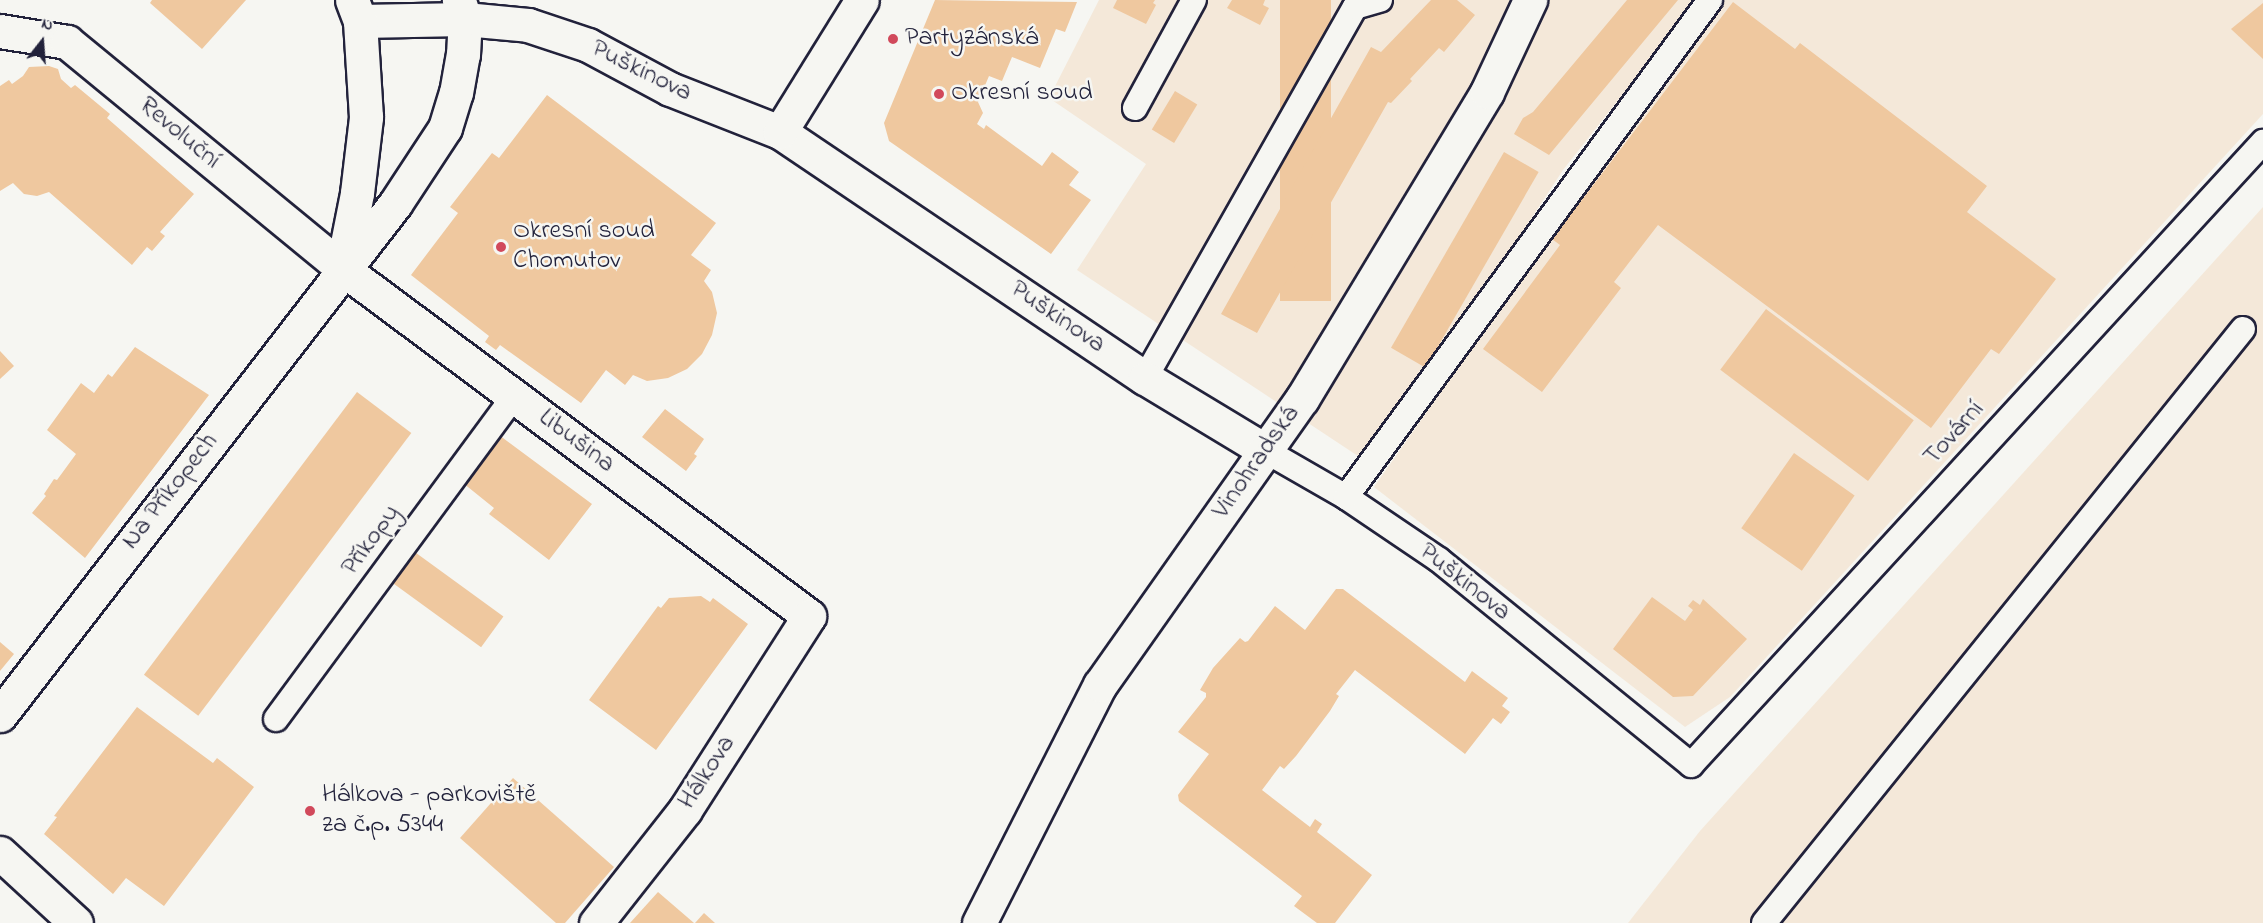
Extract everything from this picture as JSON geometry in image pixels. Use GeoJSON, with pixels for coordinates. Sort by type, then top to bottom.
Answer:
{"type":"FeatureCollection","features":[{"type":"Feature","properties":{"kind":"street"},"geometry":{"type":"LineString","coordinates":[[780,132],[862,0]]}},
{"type":"Feature","properties":{"kind":"street","name":"Vinohradská"},"geometry":{"type":"LineString","coordinates":[[979,923],[1100,685],[1308,389],[1482,102],[1530,0]]}},
{"type":"Feature","properties":{"kind":"street","name":"Puškinova"},"geometry":{"type":"LineString","coordinates":[[356,10],[462,9],[528,25],[588,45],[670,89],[780,132],[1145,378],[1266,451]]}},
{"type":"Feature","properties":{"kind":"street","name":"Na Příkopech"},"geometry":{"type":"LineString","coordinates":[[0,715],[395,204],[445,128],[456,93],[463,55],[462,9]]}},
{"type":"Feature","properties":{"kind":"street","name":"Na Příkopech"},"geometry":{"type":"LineString","coordinates":[[343,269],[357,193],[366,117],[356,10]]}},
{"type":"Feature","properties":{"kind":"street","name":"Revoluční"},"geometry":{"type":"LineString","coordinates":[[0,32],[67,42],[343,269]]}},
{"type":"Feature","properties":{"kind":"street","name":"Libušina"},"geometry":{"type":"LineString","coordinates":[[343,269],[809,616]]}},
{"type":"Feature","properties":{"kind":"street","name":"Hálkova"},"geometry":{"type":"LineString","coordinates":[[596,923],[686,810],[809,616]]}},
{"type":"Feature","properties":{"kind":"street"},"geometry":{"type":"LineString","coordinates":[[0,853],[76,923]]}},
{"type":"Feature","properties":{"kind":"lane"},"geometry":{"type":"LineString","coordinates":[[1135,108],[1194,0]]}},
{"type":"Feature","properties":{"kind":"lane"},"geometry":{"type":"LineString","coordinates":[[1145,378],[1355,7],[1380,0]]}},
{"type":"Feature","properties":{"kind":"lane"},"geometry":{"type":"LineString","coordinates":[[1346,497],[1710,0]]}},
{"type":"Feature","properties":{"kind":"lane","name":"Tovární"},"geometry":{"type":"LineString","coordinates":[[1691,765],[2263,142]]}},
{"type":"Feature","properties":{"kind":"lane"},"geometry":{"type":"LineString","coordinates":[[1764,923],[2243,329]]}},
{"type":"Feature","properties":{"kind":"lane","name":"Příkopy"},"geometry":{"type":"LineString","coordinates":[[276,719],[514,396]]}},
{"type":"Feature","properties":{"kind":"lane","name":"Puškinova"},"geometry":{"type":"LineString","coordinates":[[1266,451],[1346,497],[1438,560],[1691,765]]}},
{"type":"Feature","properties":{"kind":"shaded area"},"geometry":{"type":"Polygon","coordinates":[[[1099,0],[1697,0],[1563,170],[1475,304],[1364,460],[1077,270],[1146,164],[1049,98],[1099,0]]]}},
{"type":"Feature","properties":{"kind":"shaded area"},"geometry":{"type":"Polygon","coordinates":[[[1716,0],[2263,0],[2263,114],[1730,697],[1685,727],[1374,487],[1716,0]]]}},
{"type":"Feature","properties":{"kind":"shaded area"},"geometry":{"type":"Polygon","coordinates":[[[2263,207],[2263,923],[1628,923],[1700,831],[2263,207]]]}},
{"type":"Feature","properties":{"kind":"building"},"geometry":{"type":"Polygon","coordinates":[[[152,0],[246,0],[202,49],[150,3],[152,0]]]}},
{"type":"Feature","properties":{"kind":"building","name":"Okresní soud"},"geometry":{"type":"Polygon","coordinates":[[[935,0],[1077,2],[1065,32],[1056,29],[1040,68],[1012,57],[1002,81],[989,76],[978,102],[983,113],[977,124],[984,129],[986,125],[1042,166],[1052,152],[1079,172],[1069,185],[1091,200],[1051,254],[889,141],[884,123],[935,0]]]}},
{"type":"Feature","properties":{"kind":"building"},"geometry":{"type":"Polygon","coordinates":[[[1117,0],[1155,0],[1153,3],[1156,5],[1146,24],[1113,8],[1117,0]]]}},
{"type":"Feature","properties":{"kind":"building"},"geometry":{"type":"Polygon","coordinates":[[[1232,0],[1265,0],[1263,5],[1269,8],[1260,25],[1227,8],[1232,0]]]}},
{"type":"Feature","properties":{"kind":"building"},"geometry":{"type":"Polygon","coordinates":[[[1280,0],[1331,0],[1331,301],[1280,301],[1280,0]]]}},
{"type":"Feature","properties":{"kind":"building"},"geometry":{"type":"Polygon","coordinates":[[[1431,0],[1457,0],[1475,15],[1444,52],[1439,48],[1410,79],[1412,81],[1391,103],[1388,102],[1257,333],[1221,314],[1371,47],[1381,52],[1431,0]]]}},
{"type":"Feature","properties":{"kind":"building"},"geometry":{"type":"Polygon","coordinates":[[[1627,0],[1678,0],[1549,155],[1514,134],[1523,118],[1533,112],[1627,0]]]}},
{"type":"Feature","properties":{"kind":"building"},"geometry":{"type":"Polygon","coordinates":[[[1733,2],[1795,49],[1800,43],[1987,186],[1967,212],[2056,279],[1999,354],[1991,349],[1931,428],[1658,225],[1614,282],[1621,288],[1542,392],[1483,349],[1560,245],[1552,239],[1733,2]]]}},
{"type":"Feature","properties":{"kind":"building"},"geometry":{"type":"Polygon","coordinates":[[[2263,3],[2263,59],[2231,29],[2263,3]]]}},
{"type":"Feature","properties":{"kind":"building"},"geometry":{"type":"Polygon","coordinates":[[[49,66],[58,69],[61,79],[71,88],[75,85],[110,114],[107,118],[194,194],[160,232],[165,236],[152,251],[147,247],[132,265],[49,192],[37,196],[24,194],[13,183],[0,191],[0,86],[9,80],[12,84],[23,76],[29,67],[49,66]]]}},
{"type":"Feature","properties":{"kind":"building"},"geometry":{"type":"Polygon","coordinates":[[[1175,91],[1197,104],[1174,143],[1152,130],[1175,91]]]}},
{"type":"Feature","properties":{"kind":"building","name":"Okresní soud Chomutov"},"geometry":{"type":"Polygon","coordinates":[[[547,95],[716,223],[691,255],[711,270],[704,281],[712,292],[717,313],[712,335],[702,354],[687,369],[668,378],[647,381],[633,375],[625,385],[606,370],[581,403],[500,345],[496,350],[485,342],[489,336],[411,275],[458,213],[450,207],[492,153],[499,158],[547,95]]]}},
{"type":"Feature","properties":{"kind":"building"},"geometry":{"type":"Polygon","coordinates":[[[1504,152],[1539,172],[1426,368],[1391,348],[1504,152]]]}},
{"type":"Feature","properties":{"kind":"building"},"geometry":{"type":"Polygon","coordinates":[[[1766,309],[1914,420],[1868,481],[1720,370],[1766,309]]]}},
{"type":"Feature","properties":{"kind":"building"},"geometry":{"type":"Polygon","coordinates":[[[135,347],[209,395],[85,558],[32,513],[46,496],[44,494],[54,479],[57,480],[76,454],[47,430],[81,383],[94,393],[108,374],[112,377],[135,347]]]}},
{"type":"Feature","properties":{"kind":"building"},"geometry":{"type":"Polygon","coordinates":[[[0,351],[14,366],[0,379],[0,351]]]}},
{"type":"Feature","properties":{"kind":"building"},"geometry":{"type":"Polygon","coordinates":[[[357,392],[411,433],[198,716],[144,675],[357,392]]]}},
{"type":"Feature","properties":{"kind":"building"},"geometry":{"type":"Polygon","coordinates":[[[665,409],[704,439],[694,454],[697,456],[686,471],[642,437],[665,409]]]}},
{"type":"Feature","properties":{"kind":"building"},"geometry":{"type":"Polygon","coordinates":[[[499,435],[592,504],[549,560],[489,514],[494,508],[463,483],[499,435]]]}},
{"type":"Feature","properties":{"kind":"building"},"geometry":{"type":"Polygon","coordinates":[[[1794,453],[1855,495],[1802,571],[1741,528],[1794,453]]]}},
{"type":"Feature","properties":{"kind":"building"},"geometry":{"type":"Polygon","coordinates":[[[412,550],[503,616],[481,647],[390,581],[412,550]]]}},
{"type":"Feature","properties":{"kind":"building"},"geometry":{"type":"Polygon","coordinates":[[[1336,589],[1343,589],[1465,682],[1472,671],[1508,698],[1502,706],[1510,712],[1501,724],[1493,718],[1465,754],[1355,670],[1336,694],[1339,696],[1330,711],[1296,756],[1284,769],[1280,766],[1262,790],[1310,827],[1315,819],[1322,824],[1317,832],[1372,875],[1335,923],[1317,923],[1294,906],[1302,896],[1179,801],[1178,795],[1209,754],[1178,732],[1206,697],[1206,693],[1200,690],[1213,668],[1240,638],[1245,642],[1248,641],[1275,606],[1305,630],[1336,589]]]}},
{"type":"Feature","properties":{"kind":"building"},"geometry":{"type":"Polygon","coordinates":[[[701,596],[710,602],[713,598],[748,624],[656,750],[589,700],[658,606],[661,608],[669,598],[701,596]]]}},
{"type":"Feature","properties":{"kind":"building"},"geometry":{"type":"Polygon","coordinates":[[[1652,597],[1685,621],[1693,610],[1688,606],[1693,600],[1700,605],[1703,599],[1747,639],[1693,696],[1673,697],[1613,649],[1652,597]]]}},
{"type":"Feature","properties":{"kind":"building"},"geometry":{"type":"Polygon","coordinates":[[[0,642],[14,654],[0,671],[0,642]]]}},
{"type":"Feature","properties":{"kind":"building"},"geometry":{"type":"Polygon","coordinates":[[[137,707],[213,763],[217,758],[254,787],[164,906],[126,878],[113,894],[44,834],[57,817],[54,816],[137,707]]]}},
{"type":"Feature","properties":{"kind":"building"},"geometry":{"type":"Polygon","coordinates":[[[513,778],[614,867],[565,923],[556,923],[460,838],[513,778]]]}},
{"type":"Feature","properties":{"kind":"building"},"geometry":{"type":"Polygon","coordinates":[[[658,892],[694,923],[630,923],[658,892]]]}},
{"type":"Feature","properties":{"kind":"building"},"geometry":{"type":"Polygon","coordinates":[[[704,913],[715,923],[695,923],[704,913]]]}},
{"type":"Feature","properties":{"kind":"place","name":"Partyzánská"},"geometry":{"type":"Point","coordinates":[893,39]}},
{"type":"Feature","properties":{"kind":"place","name":"Okresní soud"},"geometry":{"type":"Point","coordinates":[939,94]}},
{"type":"Feature","properties":{"kind":"place","name":"Okresní soud Chomutov"},"geometry":{"type":"Point","coordinates":[501,247]}},
{"type":"Feature","properties":{"kind":"place","name":"Hálkova - parkoviště za č.p. 5344"},"geometry":{"type":"Point","coordinates":[310,811]}}]}
